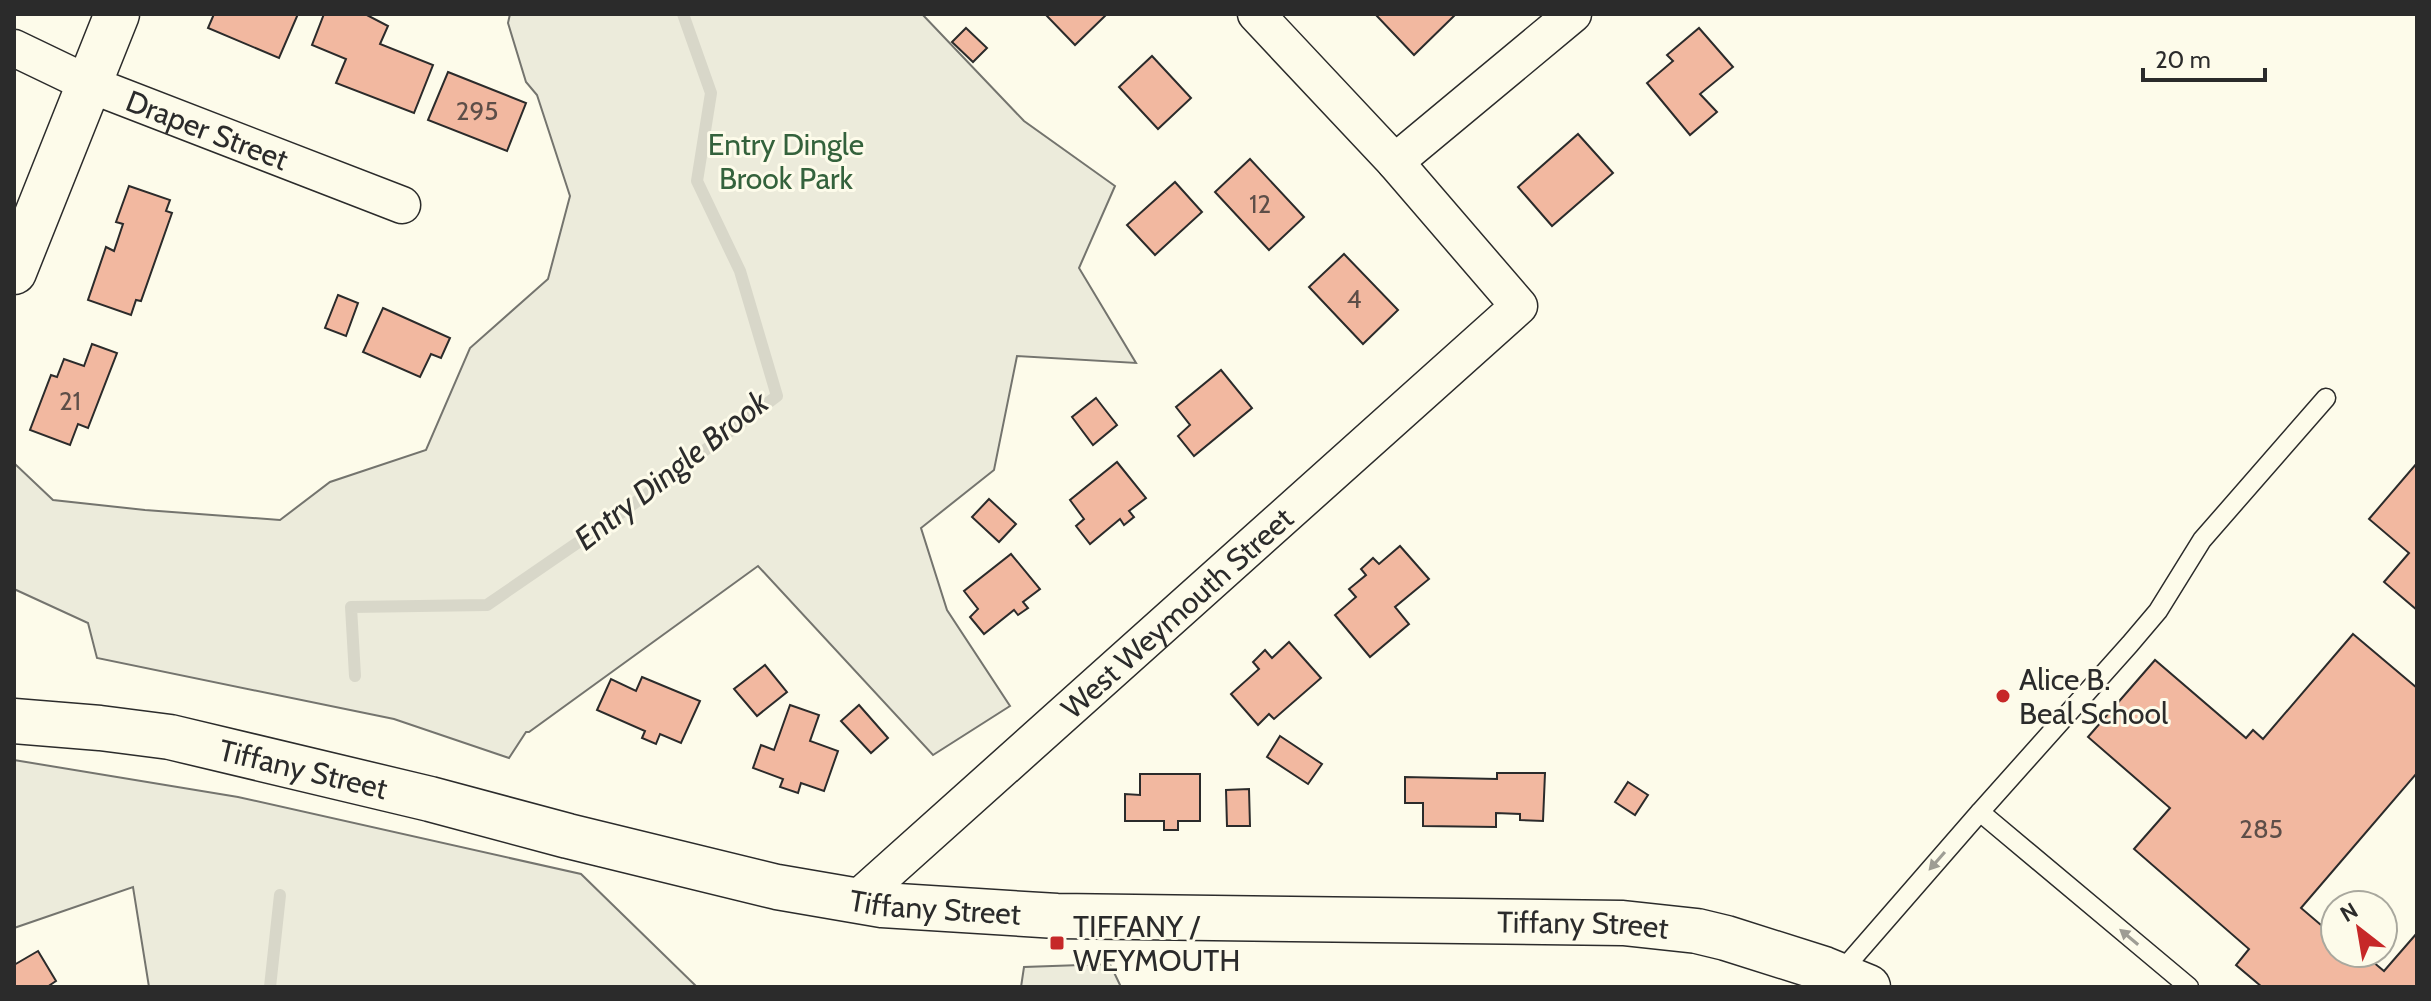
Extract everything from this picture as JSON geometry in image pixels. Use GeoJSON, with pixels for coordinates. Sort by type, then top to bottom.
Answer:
{"type":"FeatureCollection","features":[{"type":"Feature","properties":{"kind":"main road"},"geometry":{"type":"LineString","coordinates":[[14,272],[117,14]]}},
{"type":"Feature","properties":{"kind":"main road","name":"Tiffany Street"},"geometry":{"type":"LineString","coordinates":[[14,721],[135,732],[208,745],[748,880],[855,901],[936,910],[1057,916],[1623,923],[1697,931],[1854,981]]}},
{"type":"Feature","properties":{"kind":"street"},"geometry":{"type":"LineString","coordinates":[[1256,14],[1395,162],[1573,14]]}},
{"type":"Feature","properties":{"kind":"street","name":"Draper Street"},"geometry":{"type":"LineString","coordinates":[[14,48],[89,84],[402,205]]}},
{"type":"Feature","properties":{"kind":"street","name":"West Weymouth Street"},"geometry":{"type":"LineString","coordinates":[[855,901],[1519,306],[1395,162]]}},
{"type":"Feature","properties":{"kind":"lane"},"geometry":{"type":"LineString","coordinates":[[1854,981],[1980,812],[2158,611],[2202,540],[2326,398]]}},
{"type":"Feature","properties":{"kind":"lane"},"geometry":{"type":"LineString","coordinates":[[1980,812],[2189,987]]}},
{"type":"Feature","properties":{"kind":"green space","name":"Entry Dingle Brook Park"},"geometry":{"type":"Polygon","coordinates":[[[510,14],[922,14],[1024,121],[1115,186],[1079,268],[1136,363],[1017,356],[994,470],[921,528],[947,610],[1010,706],[933,755],[758,566],[526,732],[509,758],[394,719],[97,658],[88,623],[14,589],[14,463],[53,500],[280,520],[330,482],[426,450],[470,348],[548,279],[570,196],[537,95],[526,82],[508,23],[510,14]]]}},
{"type":"Feature","properties":{"kind":"green space"},"geometry":{"type":"Polygon","coordinates":[[[14,760],[238,797],[581,874],[697,987],[149,987],[133,887],[14,928],[14,760]]]}},
{"type":"Feature","properties":{"kind":"green space"},"geometry":{"type":"Polygon","coordinates":[[[1110,964],[1121,987],[1021,987],[1024,967],[1110,964]]]}},
{"type":"Feature","properties":{"kind":"building"},"geometry":{"type":"Polygon","coordinates":[[[214,14],[298,14],[279,58],[208,28],[214,14]]]}},
{"type":"Feature","properties":{"kind":"building"},"geometry":{"type":"Polygon","coordinates":[[[324,14],[365,14],[388,26],[380,44],[433,65],[414,113],[336,83],[346,59],[312,45],[324,14]]]}},
{"type":"Feature","properties":{"kind":"building"},"geometry":{"type":"Polygon","coordinates":[[[1045,14],[1107,14],[1075,45],[1045,14]]]}},
{"type":"Feature","properties":{"kind":"building"},"geometry":{"type":"Polygon","coordinates":[[[1375,14],[1456,14],[1414,55],[1375,14]]]}},
{"type":"Feature","properties":{"kind":"building"},"geometry":{"type":"Polygon","coordinates":[[[966,28],[987,48],[973,62],[952,42],[966,28]]]}},
{"type":"Feature","properties":{"kind":"building"},"geometry":{"type":"Polygon","coordinates":[[[1699,28],[1733,67],[1700,94],[1717,112],[1690,135],[1647,83],[1673,61],[1667,55],[1699,28]]]}},
{"type":"Feature","properties":{"kind":"building"},"geometry":{"type":"Polygon","coordinates":[[[1152,56],[1191,98],[1158,129],[1119,87],[1152,56]]]}},
{"type":"Feature","properties":{"kind":"building"},"geometry":{"type":"Polygon","coordinates":[[[448,72],[526,103],[507,151],[428,120],[448,72]]]}},
{"type":"Feature","properties":{"kind":"building"},"geometry":{"type":"Polygon","coordinates":[[[1578,134],[1613,173],[1552,226],[1518,187],[1578,134]]]}},
{"type":"Feature","properties":{"kind":"building"},"geometry":{"type":"Polygon","coordinates":[[[1250,159],[1304,217],[1269,250],[1215,192],[1250,159]]]}},
{"type":"Feature","properties":{"kind":"building"},"geometry":{"type":"Polygon","coordinates":[[[1175,182],[1202,212],[1155,255],[1127,225],[1175,182]]]}},
{"type":"Feature","properties":{"kind":"building"},"geometry":{"type":"Polygon","coordinates":[[[129,186],[170,200],[166,211],[172,213],[141,301],[136,300],[131,315],[88,300],[106,247],[114,251],[123,224],[116,222],[129,186]]]}},
{"type":"Feature","properties":{"kind":"building"},"geometry":{"type":"Polygon","coordinates":[[[1344,254],[1398,310],[1363,344],[1309,287],[1344,254]]]}},
{"type":"Feature","properties":{"kind":"building"},"geometry":{"type":"Polygon","coordinates":[[[338,295],[358,303],[346,336],[325,328],[338,295]]]}},
{"type":"Feature","properties":{"kind":"building"},"geometry":{"type":"Polygon","coordinates":[[[383,308],[450,338],[441,358],[431,354],[420,377],[363,352],[383,308]]]}},
{"type":"Feature","properties":{"kind":"building"},"geometry":{"type":"Polygon","coordinates":[[[92,344],[117,353],[88,428],[78,424],[70,445],[30,430],[51,375],[57,377],[64,359],[84,366],[92,344]]]}},
{"type":"Feature","properties":{"kind":"building"},"geometry":{"type":"Polygon","coordinates":[[[1221,370],[1252,408],[1194,456],[1178,436],[1190,425],[1176,407],[1221,370]]]}},
{"type":"Feature","properties":{"kind":"building"},"geometry":{"type":"Polygon","coordinates":[[[1096,398],[1117,425],[1093,445],[1072,417],[1096,398]]]}},
{"type":"Feature","properties":{"kind":"building"},"geometry":{"type":"Polygon","coordinates":[[[1117,462],[1146,498],[1129,511],[1134,517],[1124,525],[1120,519],[1090,544],[1076,526],[1084,519],[1070,500],[1117,462]]]}},
{"type":"Feature","properties":{"kind":"building"},"geometry":{"type":"Polygon","coordinates":[[[2417,463],[2417,610],[2384,582],[2409,553],[2369,519],[2417,463]]]}},
{"type":"Feature","properties":{"kind":"building"},"geometry":{"type":"Polygon","coordinates":[[[989,499],[1016,524],[999,542],[972,517],[989,499]]]}},
{"type":"Feature","properties":{"kind":"building"},"geometry":{"type":"Polygon","coordinates":[[[1400,546],[1429,579],[1395,607],[1409,624],[1370,657],[1335,615],[1356,597],[1349,589],[1366,575],[1361,569],[1373,558],[1379,564],[1400,546]]]}},
{"type":"Feature","properties":{"kind":"building"},"geometry":{"type":"Polygon","coordinates":[[[1011,554],[1040,589],[1023,602],[1028,608],[1018,615],[1014,610],[984,634],[970,617],[978,609],[964,591],[1011,554]]]}},
{"type":"Feature","properties":{"kind":"building"},"geometry":{"type":"Polygon","coordinates":[[[2353,634],[2417,688],[2417,773],[2301,908],[2319,923],[2319,969],[2399,969],[2399,954],[2417,933],[2417,987],[2262,987],[2236,965],[2249,949],[2134,849],[2170,808],[2088,737],[2155,660],[2246,738],[2253,730],[2263,739],[2353,634]]]}},
{"type":"Feature","properties":{"kind":"building"},"geometry":{"type":"Polygon","coordinates":[[[1289,642],[1321,678],[1274,719],[1269,714],[1258,725],[1231,694],[1259,669],[1253,662],[1265,650],[1272,658],[1289,642]]]}},
{"type":"Feature","properties":{"kind":"building"},"geometry":{"type":"Polygon","coordinates":[[[765,665],[787,692],[757,716],[734,689],[765,665]]]}},
{"type":"Feature","properties":{"kind":"building"},"geometry":{"type":"Polygon","coordinates":[[[642,677],[700,701],[681,743],[660,734],[656,744],[642,738],[645,731],[597,710],[611,679],[636,691],[642,677]]]}},
{"type":"Feature","properties":{"kind":"building"},"geometry":{"type":"Polygon","coordinates":[[[790,705],[819,715],[810,741],[838,751],[824,791],[801,783],[798,793],[780,787],[783,779],[753,768],[761,745],[774,750],[790,705]]]}},
{"type":"Feature","properties":{"kind":"building"},"geometry":{"type":"Polygon","coordinates":[[[859,705],[888,738],[871,753],[841,721],[859,705]]]}},
{"type":"Feature","properties":{"kind":"building"},"geometry":{"type":"Polygon","coordinates":[[[1280,736],[1322,764],[1308,784],[1267,757],[1280,736]]]}},
{"type":"Feature","properties":{"kind":"building"},"geometry":{"type":"Polygon","coordinates":[[[1497,773],[1545,773],[1543,821],[1520,820],[1520,814],[1496,813],[1496,827],[1423,826],[1423,803],[1405,803],[1405,777],[1497,779],[1497,773]]]}},
{"type":"Feature","properties":{"kind":"building"},"geometry":{"type":"Polygon","coordinates":[[[1140,774],[1200,774],[1200,821],[1178,821],[1178,830],[1164,830],[1164,821],[1125,821],[1125,794],[1140,795],[1140,774]]]}},
{"type":"Feature","properties":{"kind":"building"},"geometry":{"type":"Polygon","coordinates":[[[1628,782],[1648,795],[1635,815],[1615,802],[1628,782]]]}},
{"type":"Feature","properties":{"kind":"building"},"geometry":{"type":"Polygon","coordinates":[[[1249,789],[1250,826],[1227,826],[1226,790],[1249,789]]]}},
{"type":"Feature","properties":{"kind":"building"},"geometry":{"type":"Polygon","coordinates":[[[38,951],[56,981],[47,987],[14,987],[14,965],[38,951]]]}},
{"type":"Feature","properties":{"kind":"waterway","name":"Entry Dingle Brook"},"geometry":{"type":"LineString","coordinates":[[355,676],[351,607],[487,605],[628,508],[777,396],[740,271],[697,181],[711,93],[683,14]]}},
{"type":"Feature","properties":{"kind":"waterway","name":"Entry Dingle Brook"},"geometry":{"type":"LineString","coordinates":[[270,987],[280,895]]}},
{"type":"Feature","properties":{"kind":"place","name":"Alice B. Beal School"},"geometry":{"type":"Point","coordinates":[2003,696]}},
{"type":"Feature","properties":{"kind":"place","name":"TIFFANY / WEYMOUTH"},"geometry":{"type":"Point","coordinates":[1057,943]}}]}
